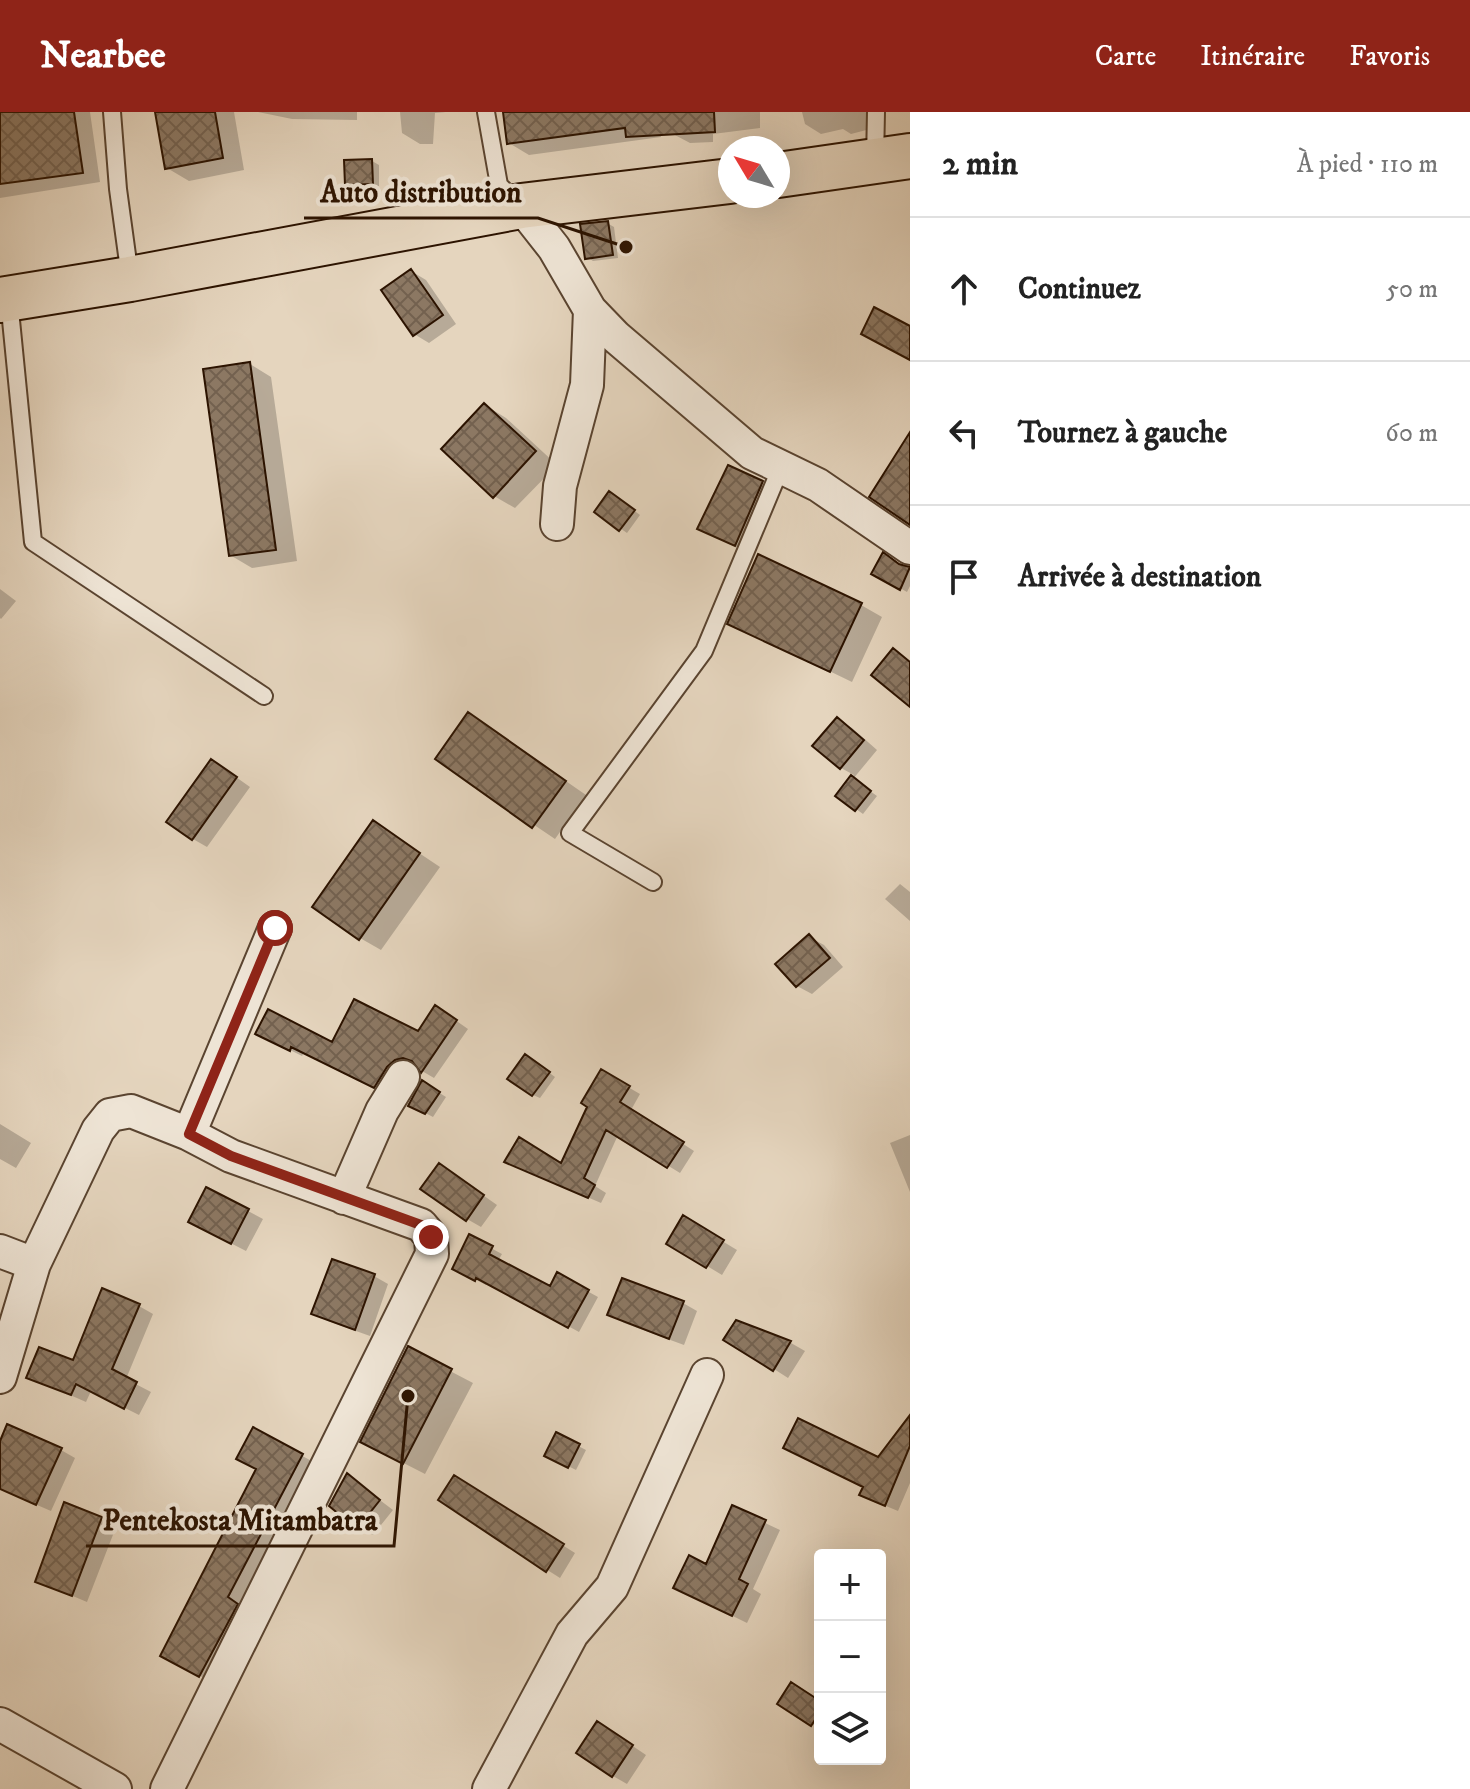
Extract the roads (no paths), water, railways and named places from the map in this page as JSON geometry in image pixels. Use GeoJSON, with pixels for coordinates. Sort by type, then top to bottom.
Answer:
{"type":"FeatureCollection","features":[{"type":"Feature","properties":{"kind":"main road"},"geometry":{"type":"LineString","coordinates":[[790,173],[892,159]]}},
{"type":"Feature","properties":{"kind":"main road"},"geometry":{"type":"LineString","coordinates":[[5,299],[130,279],[521,206],[718,182]]}},
{"type":"Feature","properties":{"kind":"street"},"geometry":{"type":"LineString","coordinates":[[521,206],[554,248],[590,310],[616,337],[752,453],[818,485],[910,548]]}},
{"type":"Feature","properties":{"kind":"street"},"geometry":{"type":"LineString","coordinates":[[557,524],[560,486],[587,385],[590,310]]}},
{"type":"Feature","properties":{"kind":"street"},"geometry":{"type":"LineString","coordinates":[[189,1134],[275,928]]}},
{"type":"Feature","properties":{"kind":"street"},"geometry":{"type":"LineString","coordinates":[[344,1198],[382,1111],[403,1077]]}},
{"type":"Feature","properties":{"kind":"street"},"geometry":{"type":"LineString","coordinates":[[0,1377],[34,1264],[98,1130],[110,1115],[131,1111],[189,1134],[231,1156],[421,1225],[431,1237],[432,1254],[167,1789]]}},
{"type":"Feature","properties":{"kind":"street"},"geometry":{"type":"LineString","coordinates":[[0,1251],[34,1264]]}},
{"type":"Feature","properties":{"kind":"street"},"geometry":{"type":"LineString","coordinates":[[489,1789],[572,1634],[612,1587],[707,1375]]}},
{"type":"Feature","properties":{"kind":"street"},"geometry":{"type":"LineString","coordinates":[[0,1724],[115,1789]]}},
{"type":"Feature","properties":{"kind":"lane"},"geometry":{"type":"LineString","coordinates":[[112,112],[130,279]]}},
{"type":"Feature","properties":{"kind":"lane"},"geometry":{"type":"LineString","coordinates":[[486,112],[499,185],[521,206]]}},
{"type":"Feature","properties":{"kind":"lane"},"geometry":{"type":"LineString","coordinates":[[876,112],[892,159]]}},
{"type":"Feature","properties":{"kind":"lane"},"geometry":{"type":"LineString","coordinates":[[5,299],[33,542],[264,696]]}},
{"type":"Feature","properties":{"kind":"lane"},"geometry":{"type":"LineString","coordinates":[[653,882],[570,833],[704,651],[781,467]]}},
{"type":"Feature","properties":{"kind":"place","name":"Auto distribution"},"geometry":{"type":"Point","coordinates":[626,247]}},
{"type":"Feature","properties":{"kind":"place","name":"Pentekosta Mitambatra"},"geometry":{"type":"Point","coordinates":[408,1396]}}]}
